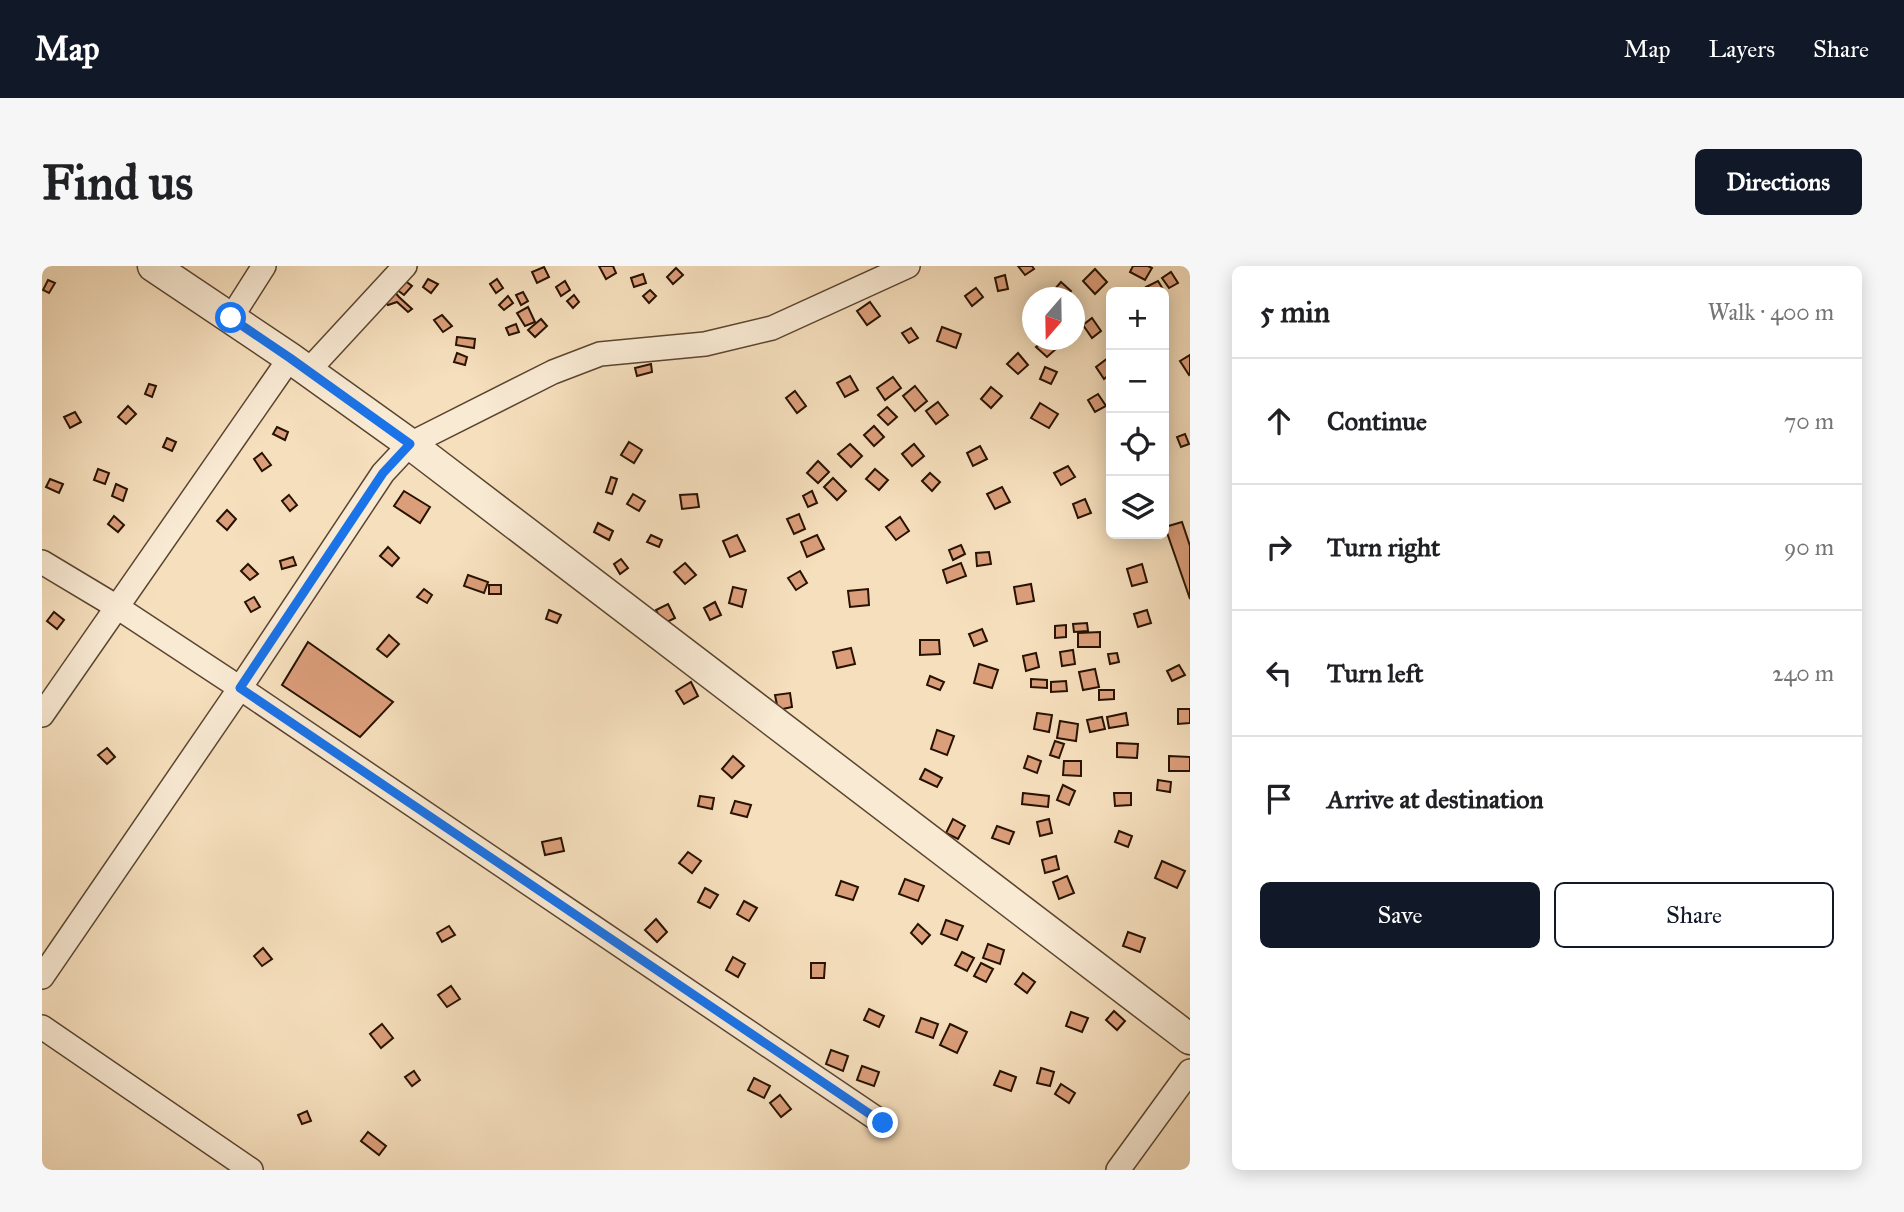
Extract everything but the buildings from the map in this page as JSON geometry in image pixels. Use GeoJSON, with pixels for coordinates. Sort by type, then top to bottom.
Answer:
{"type":"FeatureCollection","features":[{"type":"Feature","properties":{"kind":"street"},"geometry":{"type":"LineString","coordinates":[[153,266],[299,364],[410,444],[1190,1039]]}},
{"type":"Feature","properties":{"kind":"street"},"geometry":{"type":"LineString","coordinates":[[231,318],[264,266]]}},
{"type":"Feature","properties":{"kind":"street"},"geometry":{"type":"LineString","coordinates":[[42,716],[117,607],[299,364],[405,266]]}},
{"type":"Feature","properties":{"kind":"street"},"geometry":{"type":"LineString","coordinates":[[42,977],[383,473],[410,444],[554,372],[600,354],[705,344],[772,328],[908,266]]}},
{"type":"Feature","properties":{"kind":"street"},"geometry":{"type":"LineString","coordinates":[[42,562],[117,607],[240,688],[883,1123]]}},
{"type":"Feature","properties":{"kind":"street"},"geometry":{"type":"LineString","coordinates":[[42,1027],[251,1170]]}},
{"type":"Feature","properties":{"kind":"street"},"geometry":{"type":"LineString","coordinates":[[1118,1170],[1190,1071]]}},
{"type":"Feature","properties":{"kind":"route"},"geometry":{"type":"LineString","coordinates":[[231,318],[410,444],[383,473],[240,688],[883,1123]]}}]}
